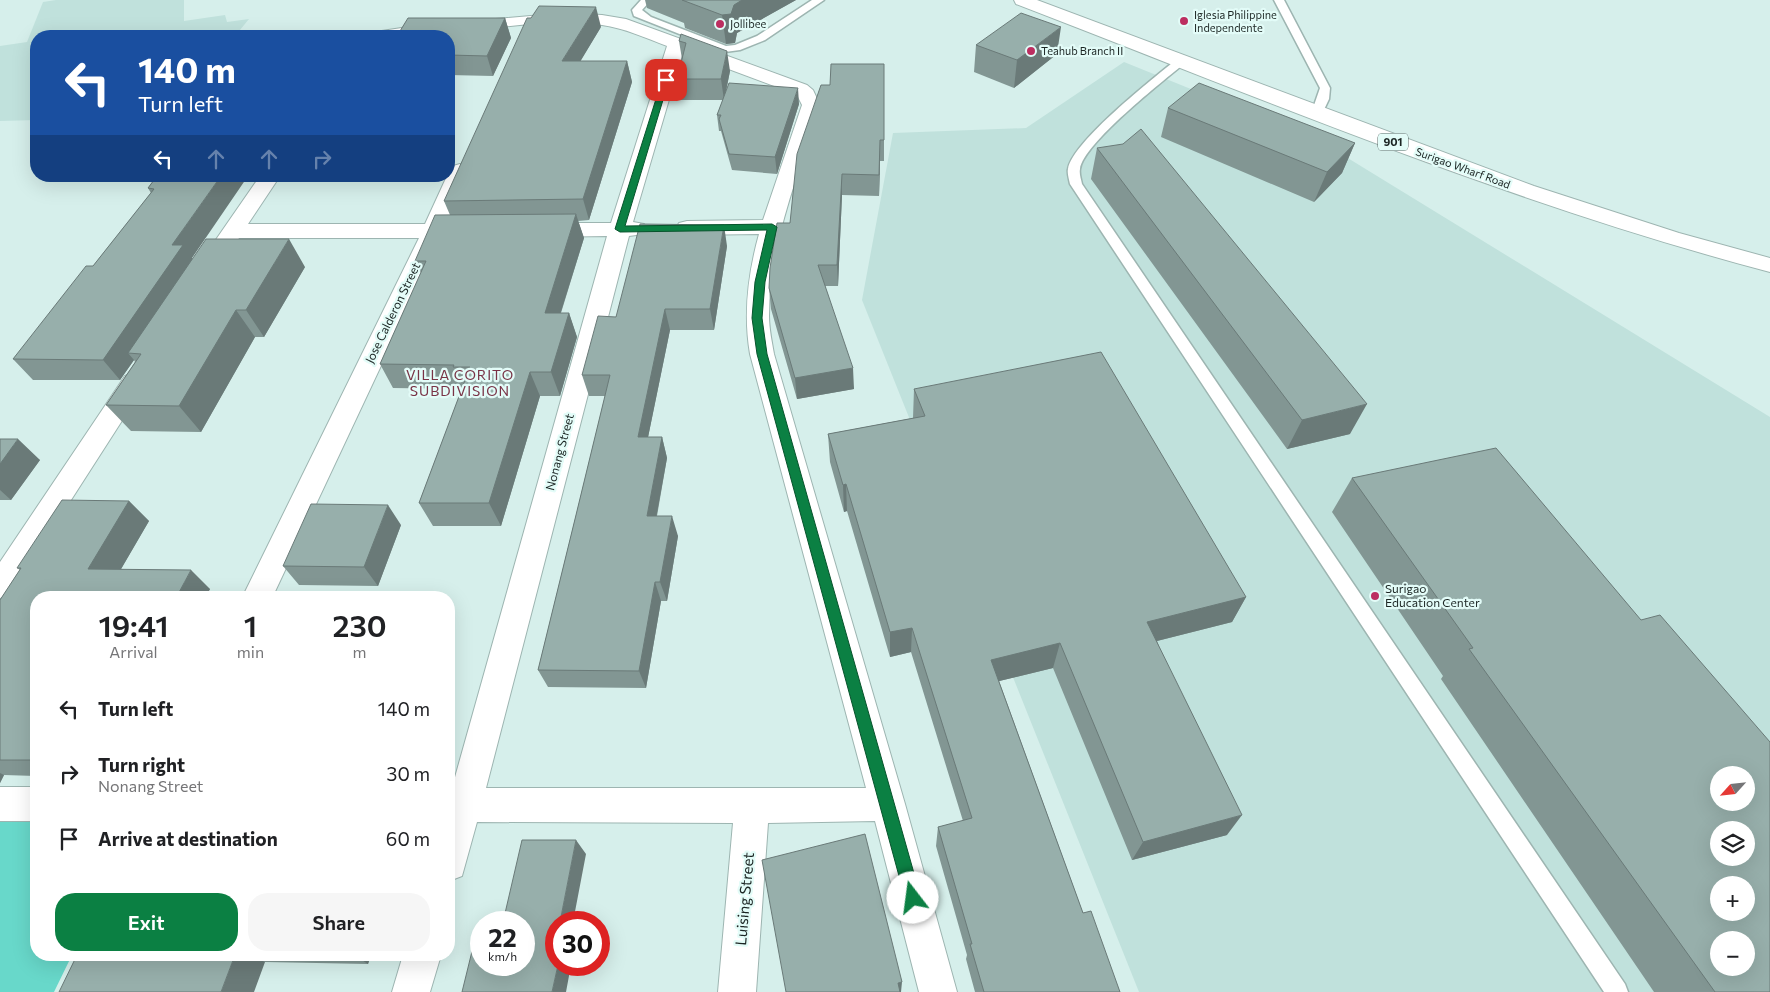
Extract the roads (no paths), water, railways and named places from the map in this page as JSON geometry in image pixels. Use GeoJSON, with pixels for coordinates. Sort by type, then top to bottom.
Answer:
{"type":"FeatureCollection","features":[{"type":"Feature","properties":{"kind":"street","name":"Surigao Wharf Road"},"geometry":{"type":"LineString","coordinates":[[1022,0],[1316,114],[1563,204],[1770,265]]}},
{"type":"Feature","properties":{"kind":"street"},"geometry":{"type":"LineString","coordinates":[[518,46],[535,10]]}},
{"type":"Feature","properties":{"kind":"street"},"geometry":{"type":"LineString","coordinates":[[417,30],[535,10],[602,19],[620,23],[677,43],[800,89],[810,100],[811,105],[772,227],[760,282],[757,318],[762,354],[888,804],[938,992]]}},
{"type":"Feature","properties":{"kind":"street","name":"Nonang Street"},"geometry":{"type":"LineString","coordinates":[[455,820],[457,805],[620,229],[677,43]]}},
{"type":"Feature","properties":{"kind":"street","name":"Jose Calderon Street"},"geometry":{"type":"LineString","coordinates":[[455,182],[470,148]]}},
{"type":"Feature","properties":{"kind":"street"},"geometry":{"type":"LineString","coordinates":[[211,264],[266,182]]}},
{"type":"Feature","properties":{"kind":"street","name":"Jose Calderon Street"},"geometry":{"type":"LineString","coordinates":[[260,591],[455,182]]}},
{"type":"Feature","properties":{"kind":"street"},"geometry":{"type":"LineString","coordinates":[[520,230],[772,227]]}},
{"type":"Feature","properties":{"kind":"street"},"geometry":{"type":"LineString","coordinates":[[233,231],[471,231]]}},
{"type":"Feature","properties":{"kind":"street"},"geometry":{"type":"LineString","coordinates":[[0,586],[146,363]]}},
{"type":"Feature","properties":{"kind":"street"},"geometry":{"type":"LineString","coordinates":[[0,804],[30,804]]}},
{"type":"Feature","properties":{"kind":"street"},"geometry":{"type":"LineString","coordinates":[[457,805],[752,806],[888,804]]}},
{"type":"Feature","properties":{"kind":"street","name":"Luising Street"},"geometry":{"type":"LineString","coordinates":[[737,992],[752,806]]}},
{"type":"Feature","properties":{"kind":"street"},"geometry":{"type":"LineString","coordinates":[[412,992],[420,961]]}},
{"type":"Feature","properties":{"kind":"lane"},"geometry":{"type":"LineString","coordinates":[[646,0],[636,10],[638,14],[725,49],[732,50],[741,48],[765,35],[819,0]]}},
{"type":"Feature","properties":{"kind":"lane"},"geometry":{"type":"LineString","coordinates":[[1279,0],[1325,88],[1323,99],[1316,114]]}},
{"type":"Feature","properties":{"kind":"lane"},"geometry":{"type":"LineString","coordinates":[[1181,61],[1146,88],[1081,152],[1074,168],[1076,184],[1617,992]]}},
{"type":"Feature","properties":{"kind":"place","name":"Iglesia Philippine Independente"},"geometry":{"type":"Point","coordinates":[1184,21]}},
{"type":"Feature","properties":{"kind":"place","name":"Jollibee"},"geometry":{"type":"Point","coordinates":[720,24]}},
{"type":"Feature","properties":{"kind":"place","name":"Teahub Branch II"},"geometry":{"type":"Point","coordinates":[1031,51]}},
{"type":"Feature","properties":{"kind":"place","name":"Surigao Education Center"},"geometry":{"type":"Point","coordinates":[1375,596]}},
{"type":"Feature","properties":{"kind":"district","name":"VILLA CORITO SUBDIVISION"},"geometry":{"type":"Point","coordinates":[460,384]}}]}
